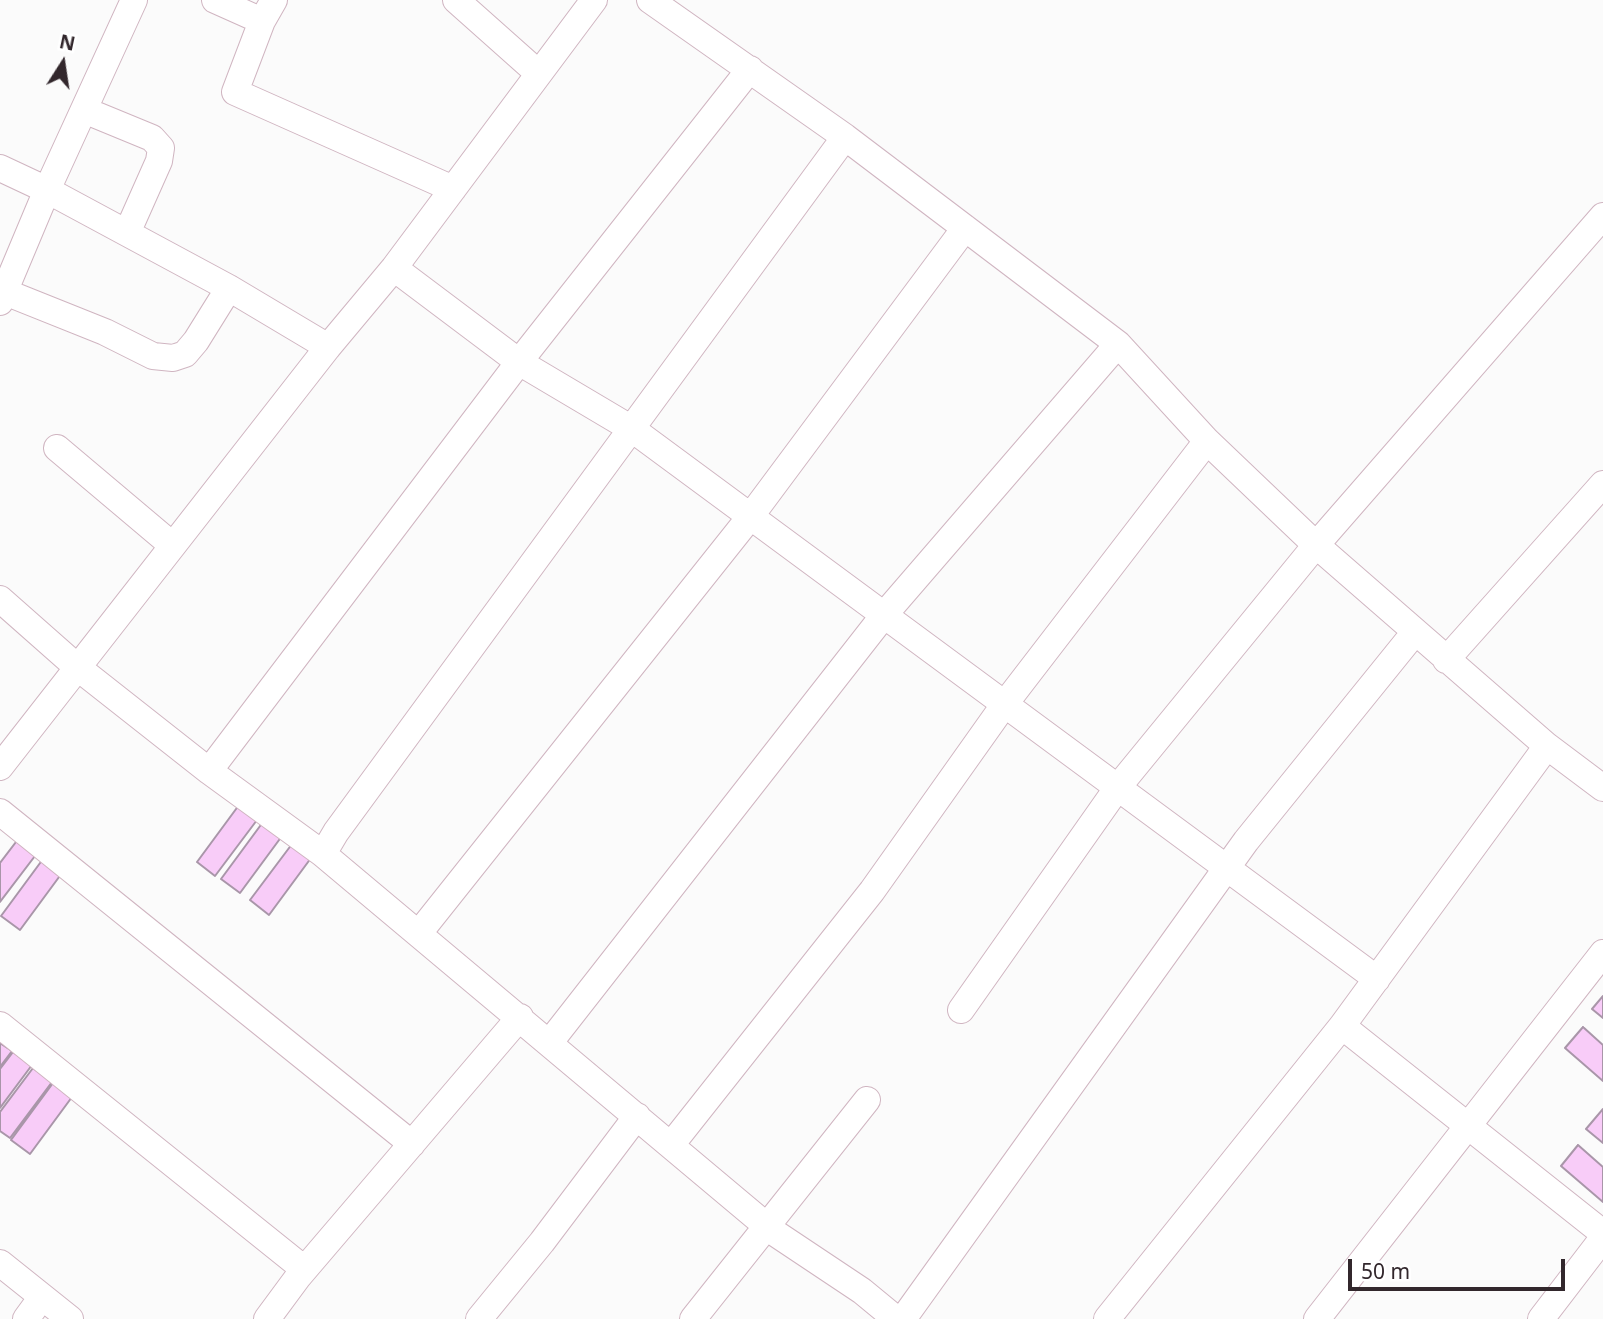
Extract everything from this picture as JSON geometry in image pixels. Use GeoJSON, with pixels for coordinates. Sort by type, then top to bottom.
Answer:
{"type":"FeatureCollection","features":[{"type":"Feature","properties":{"kind":"street"},"geometry":{"type":"LineString","coordinates":[[134,0],[1,295],[105,332],[153,356],[173,358],[185,354],[196,341],[229,288]]}},
{"type":"Feature","properties":{"kind":"street"},"geometry":{"type":"LineString","coordinates":[[215,0],[268,11],[234,92],[453,189]]}},
{"type":"Feature","properties":{"kind":"street"},"geometry":{"type":"LineString","coordinates":[[456,0],[538,73]]}},
{"type":"Feature","properties":{"kind":"street"},"geometry":{"type":"LineString","coordinates":[[0,767],[328,347],[394,268],[594,0]]}},
{"type":"Feature","properties":{"kind":"street"},"geometry":{"type":"LineString","coordinates":[[650,0],[845,137],[1118,344],[1207,441],[1316,545],[1547,746],[1601,782]]}},
{"type":"Feature","properties":{"kind":"street"},"geometry":{"type":"LineString","coordinates":[[209,771],[519,362],[750,69]]}},
{"type":"Feature","properties":{"kind":"street"},"geometry":{"type":"LineString","coordinates":[[84,110],[152,138],[161,148],[159,161],[127,233]]}},
{"type":"Feature","properties":{"kind":"street"},"geometry":{"type":"LineString","coordinates":[[323,853],[845,137]]}},
{"type":"Feature","properties":{"kind":"street"},"geometry":{"type":"LineString","coordinates":[[0,168],[47,190],[229,288],[328,347]]}},
{"type":"Feature","properties":{"kind":"street"},"geometry":{"type":"LineString","coordinates":[[961,1010],[1118,787],[1316,545],[1603,216]]}},
{"type":"Feature","properties":{"kind":"street"},"geometry":{"type":"LineString","coordinates":[[419,933],[750,517],[965,228]]}},
{"type":"Feature","properties":{"kind":"street"},"geometry":{"type":"LineString","coordinates":[[394,268],[519,362],[632,429],[1377,979]]}},
{"type":"Feature","properties":{"kind":"street"},"geometry":{"type":"LineString","coordinates":[[550,1042],[884,615],[1118,344]]}},
{"type":"Feature","properties":{"kind":"street"},"geometry":{"type":"LineString","coordinates":[[671,1145],[873,891],[1004,705],[1207,441]]}},
{"type":"Feature","properties":{"kind":"street"},"geometry":{"type":"LineString","coordinates":[[57,449],[172,545]]}},
{"type":"Feature","properties":{"kind":"street"},"geometry":{"type":"LineString","coordinates":[[1446,660],[1603,484]]}},
{"type":"Feature","properties":{"kind":"street"},"geometry":{"type":"LineString","coordinates":[[0,599],[77,667],[209,771],[323,853],[767,1226],[862,1291],[896,1319]]}},
{"type":"Feature","properties":{"kind":"street"},"geometry":{"type":"LineString","coordinates":[[903,1319],[1246,841],[1415,632]]}},
{"type":"Feature","properties":{"kind":"street"},"geometry":{"type":"LineString","coordinates":[[1107,1319],[1342,1026],[1547,746]]}},
{"type":"Feature","properties":{"kind":"street"},"geometry":{"type":"LineString","coordinates":[[0,812],[412,1144]]}},
{"type":"Feature","properties":{"kind":"street"},"geometry":{"type":"LineString","coordinates":[[1317,1319],[1603,953]]}},
{"type":"Feature","properties":{"kind":"street"},"geometry":{"type":"LineString","coordinates":[[267,1319],[304,1269],[520,1017]]}},
{"type":"Feature","properties":{"kind":"street"},"geometry":{"type":"LineString","coordinates":[[0,1025],[304,1269]]}},
{"type":"Feature","properties":{"kind":"street"},"geometry":{"type":"LineString","coordinates":[[1342,1026],[1603,1233]]}},
{"type":"Feature","properties":{"kind":"street"},"geometry":{"type":"LineString","coordinates":[[694,1319],[867,1100]]}},
{"type":"Feature","properties":{"kind":"street"},"geometry":{"type":"LineString","coordinates":[[479,1319],[542,1242],[637,1116]]}},
{"type":"Feature","properties":{"kind":"street"},"geometry":{"type":"LineString","coordinates":[[1541,1319],[1603,1238]]}},
{"type":"Feature","properties":{"kind":"street"},"geometry":{"type":"LineString","coordinates":[[0,1263],[70,1319]]}},
{"type":"Feature","properties":{"kind":"street"},"geometry":{"type":"LineString","coordinates":[[26,1319],[42,1297]]}},
{"type":"Feature","properties":{"kind":"building"},"geometry":{"type":"Polygon","coordinates":[[[239,805],[257,820],[215,876],[197,862],[239,805]]]}},
{"type":"Feature","properties":{"kind":"building"},"geometry":{"type":"Polygon","coordinates":[[[263,822],[282,836],[240,893],[221,879],[263,822]]]}},
{"type":"Feature","properties":{"kind":"building"},"geometry":{"type":"Polygon","coordinates":[[[19,838],[38,852],[0,902],[0,863],[19,838]]]}},
{"type":"Feature","properties":{"kind":"building"},"geometry":{"type":"Polygon","coordinates":[[[292,844],[311,858],[269,915],[250,900],[292,844]]]}},
{"type":"Feature","properties":{"kind":"building"},"geometry":{"type":"Polygon","coordinates":[[[43,859],[62,873],[20,930],[1,916],[43,859]]]}},
{"type":"Feature","properties":{"kind":"building"},"geometry":{"type":"Polygon","coordinates":[[[1603,996],[1603,1018],[1592,1009],[1603,996]]]}},
{"type":"Feature","properties":{"kind":"building"},"geometry":{"type":"Polygon","coordinates":[[[1583,1027],[1603,1045],[1603,1081],[1565,1048],[1583,1027]]]}},
{"type":"Feature","properties":{"kind":"building"},"geometry":{"type":"Polygon","coordinates":[[[0,1043],[12,1051],[0,1067],[0,1043]]]}},
{"type":"Feature","properties":{"kind":"building"},"geometry":{"type":"Polygon","coordinates":[[[13,1052],[32,1065],[0,1108],[0,1069],[13,1052]]]}},
{"type":"Feature","properties":{"kind":"building"},"geometry":{"type":"Polygon","coordinates":[[[33,1068],[52,1082],[10,1138],[0,1131],[0,1112],[33,1068]]]}},
{"type":"Feature","properties":{"kind":"building"},"geometry":{"type":"Polygon","coordinates":[[[53,1083],[72,1097],[30,1154],[11,1140],[53,1083]]]}},
{"type":"Feature","properties":{"kind":"building"},"geometry":{"type":"Polygon","coordinates":[[[1603,1109],[1603,1143],[1586,1129],[1603,1109]]]}},
{"type":"Feature","properties":{"kind":"building"},"geometry":{"type":"Polygon","coordinates":[[[1578,1145],[1603,1167],[1603,1202],[1561,1166],[1578,1145]]]}}]}
